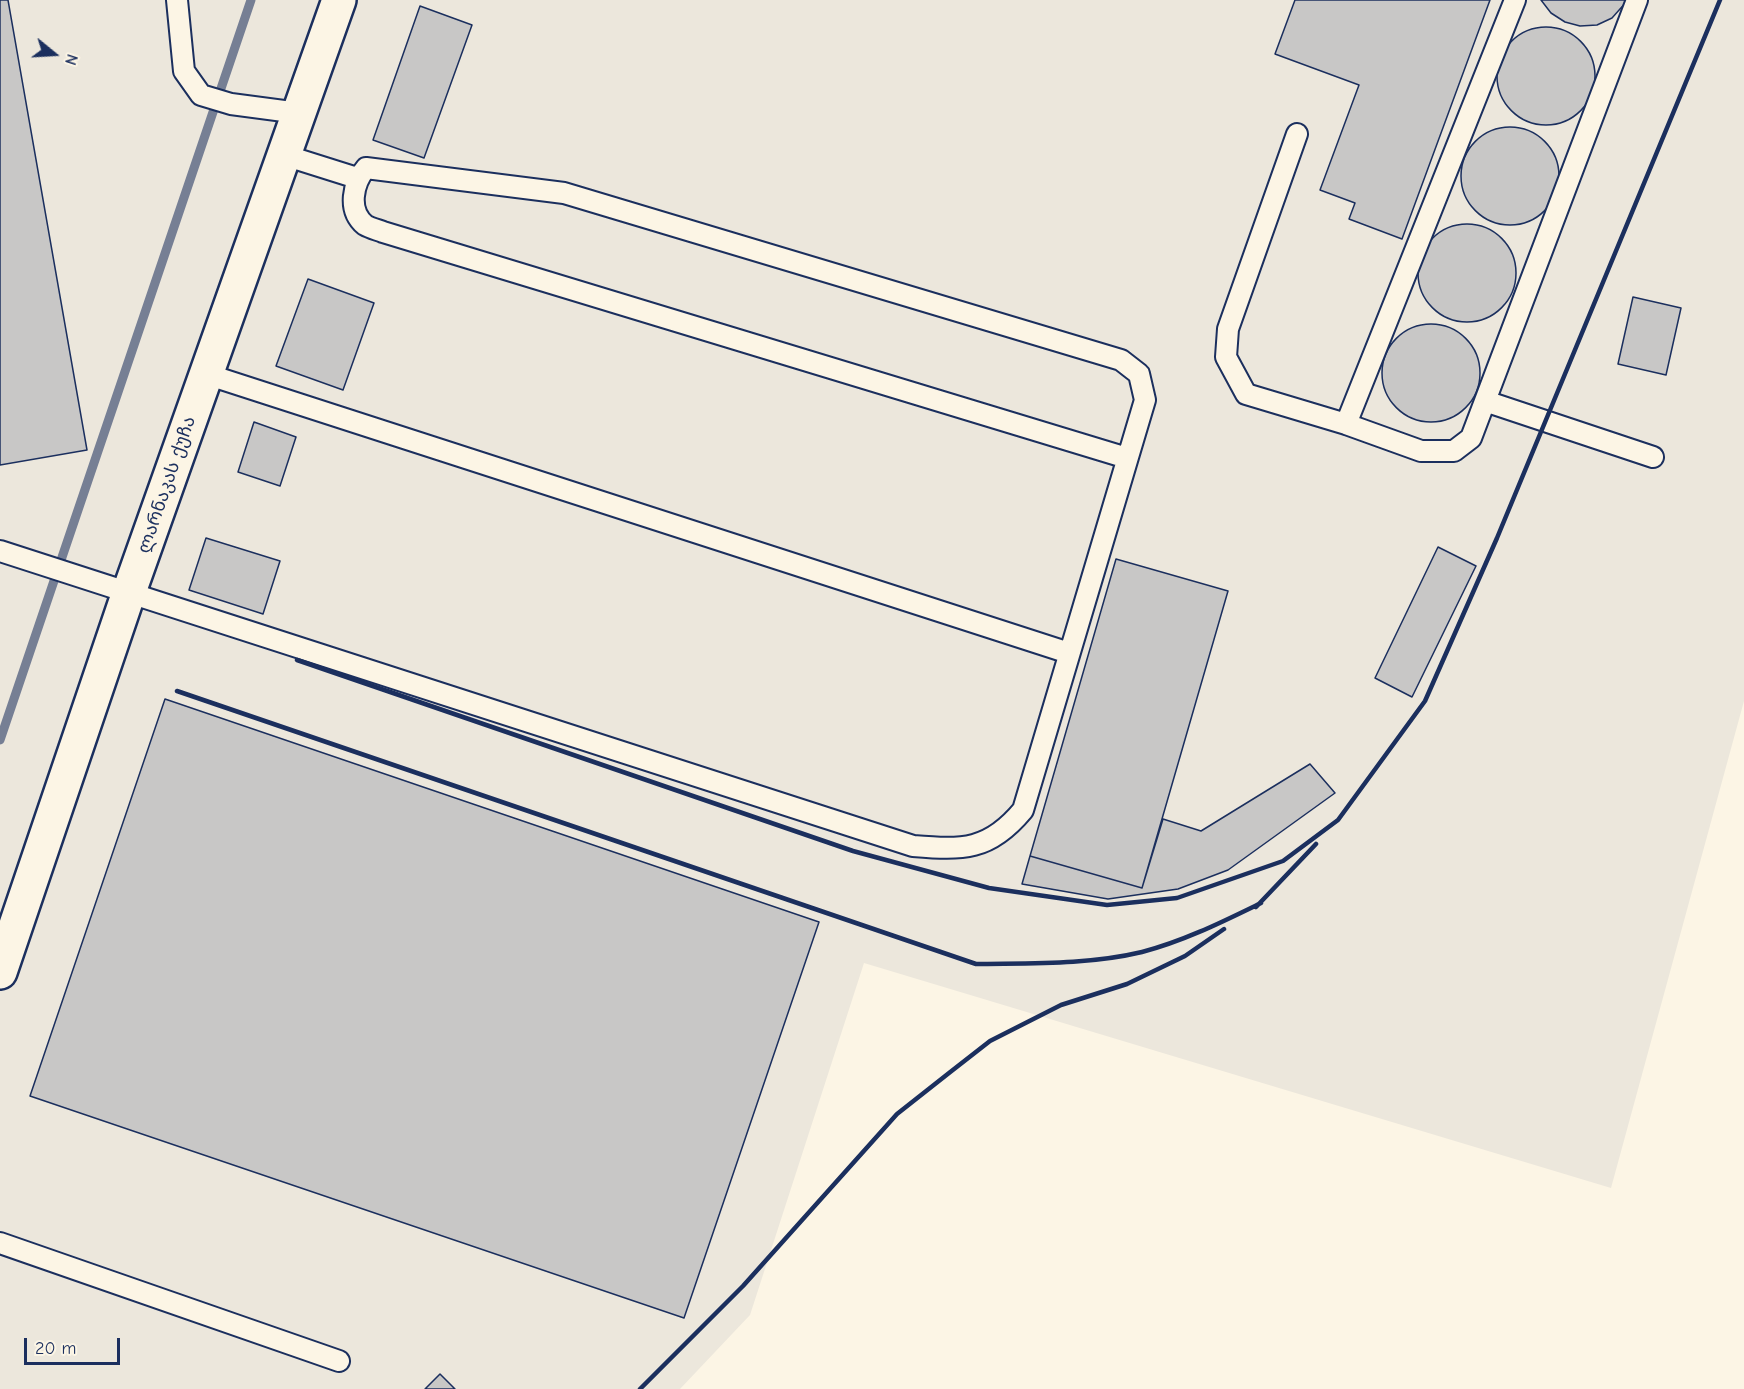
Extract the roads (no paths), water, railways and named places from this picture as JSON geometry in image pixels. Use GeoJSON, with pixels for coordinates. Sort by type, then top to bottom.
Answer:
{"type":"FeatureCollection","features":[{"type":"Feature","properties":{"kind":"street","name":"ლარნაკას ქუჩა"},"geometry":{"type":"LineString","coordinates":[[0,972],[129,592],[339,0]]}},
{"type":"Feature","properties":{"kind":"lane"},"geometry":{"type":"LineString","coordinates":[[177,0],[184,71],[201,95],[231,104],[299,113]]}},
{"type":"Feature","properties":{"kind":"lane"},"geometry":{"type":"LineString","coordinates":[[1346,424],[1515,0]]}},
{"type":"Feature","properties":{"kind":"lane"},"geometry":{"type":"LineString","coordinates":[[1298,134],[1228,329],[1226,357],[1246,394],[1346,424],[1421,451],[1454,451],[1471,438],[1637,0]]}},
{"type":"Feature","properties":{"kind":"lane"},"geometry":{"type":"LineString","coordinates":[[284,155],[357,178]]}},
{"type":"Feature","properties":{"kind":"lane"},"geometry":{"type":"LineString","coordinates":[[0,551],[913,846],[945,849],[981,845],[1010,825],[1023,810],[1070,653],[1144,400],[1139,374],[1120,360],[564,193],[366,168],[357,178],[353,191],[356,209],[365,225],[384,232],[1127,458]]}},
{"type":"Feature","properties":{"kind":"lane"},"geometry":{"type":"LineString","coordinates":[[206,375],[1070,653]]}},
{"type":"Feature","properties":{"kind":"lane"},"geometry":{"type":"LineString","coordinates":[[1485,401],[1653,458]]}},
{"type":"Feature","properties":{"kind":"lane"},"geometry":{"type":"LineString","coordinates":[[0,1243],[339,1361]]}},
{"type":"Feature","properties":{"kind":"waterway"},"geometry":{"type":"LineString","coordinates":[[0,740],[251,0]]}},
{"type":"Feature","properties":{"kind":"railway"},"geometry":{"type":"LineString","coordinates":[[297,660],[853,851],[989,888],[1107,905],[1177,898],[1283,861],[1338,820],[1425,701],[1497,538],[1720,0]]}},
{"type":"Feature","properties":{"kind":"railway"},"geometry":{"type":"LineString","coordinates":[[177,691],[976,964],[1080,961],[1142,952],[1188,937],[1261,903]]}},
{"type":"Feature","properties":{"kind":"railway"},"geometry":{"type":"LineString","coordinates":[[1256,907],[1316,844]]}},
{"type":"Feature","properties":{"kind":"railway"},"geometry":{"type":"LineString","coordinates":[[640,1389],[743,1286],[897,1114],[949,1073],[990,1041],[1061,1005],[1127,984],[1185,956],[1224,929]]}}]}
